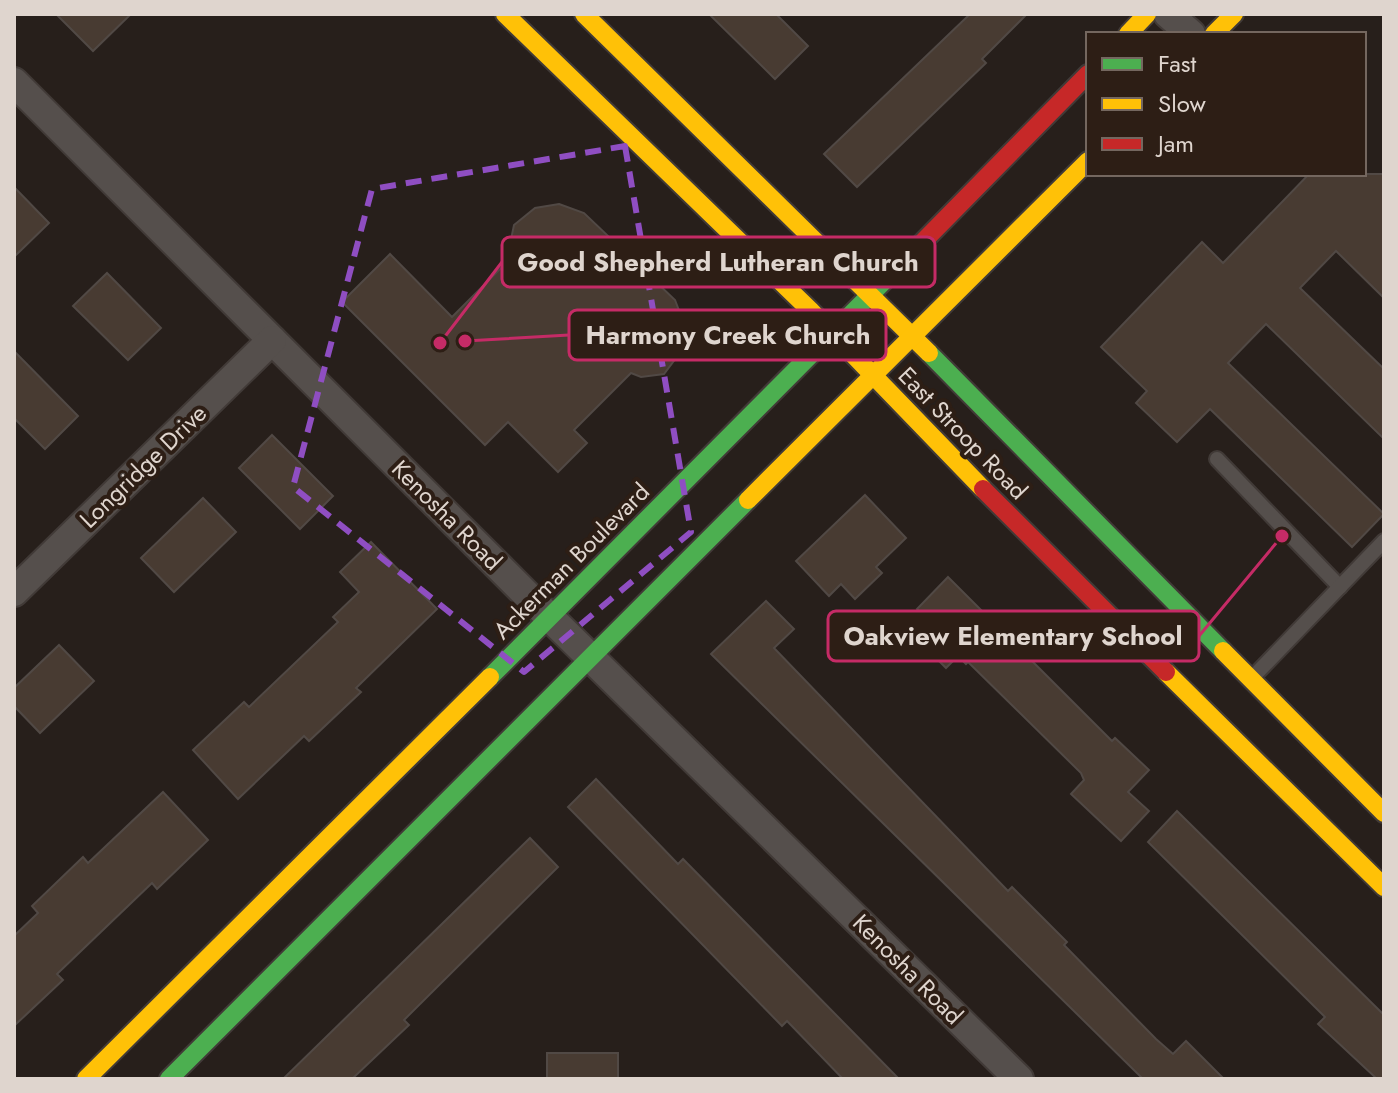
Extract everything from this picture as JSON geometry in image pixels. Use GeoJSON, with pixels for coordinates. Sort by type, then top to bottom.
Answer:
{"type":"FeatureCollection","features":[{"type":"Feature","properties":{"kind":"street","name":"East Stroop Road"},"geometry":{"type":"LineString","coordinates":[[505,14],[833,334],[1020,528],[1384,887]]}},
{"type":"Feature","properties":{"kind":"street","name":"East Stroop Road"},"geometry":{"type":"LineString","coordinates":[[584,14],[871,295],[1384,813]]}},
{"type":"Feature","properties":{"kind":"street"},"geometry":{"type":"LineString","coordinates":[[1130,32],[1147,14]]}},
{"type":"Feature","properties":{"kind":"street"},"geometry":{"type":"LineString","coordinates":[[1168,14],[1189,32]]}},
{"type":"Feature","properties":{"kind":"street"},"geometry":{"type":"LineString","coordinates":[[1216,32],[1234,14]]}},
{"type":"Feature","properties":{"kind":"street","name":"Ackerman Boulevard"},"geometry":{"type":"LineString","coordinates":[[86,1079],[833,334],[1086,76]]}},
{"type":"Feature","properties":{"kind":"street","name":"Kenosha Road"},"geometry":{"type":"LineString","coordinates":[[14,82],[589,656],[1019,1079]]}},
{"type":"Feature","properties":{"kind":"street"},"geometry":{"type":"LineString","coordinates":[[169,1079],[589,656],[1086,163]]}},
{"type":"Feature","properties":{"kind":"street","name":"Longridge Drive"},"geometry":{"type":"LineString","coordinates":[[14,592],[272,340]]}},
{"type":"Feature","properties":{"kind":"lane"},"geometry":{"type":"LineString","coordinates":[[1217,459],[1340,587]]}},
{"type":"Feature","properties":{"kind":"lane"},"geometry":{"type":"LineString","coordinates":[[1250,680],[1384,541]]}},
{"type":"Feature","properties":{"kind":"highlighted area"},"geometry":{"type":"Polygon","coordinates":[[[625,146],[691,532],[524,672],[293,487],[372,189],[625,146]]]}},
{"type":"Feature","properties":{"kind":"building"},"geometry":{"type":"Polygon","coordinates":[[[56,14],[131,14],[93,51],[56,14]]]}},
{"type":"Feature","properties":{"kind":"building"},"geometry":{"type":"Polygon","coordinates":[[[709,14],[776,14],[808,46],[775,79],[709,14]]]}},
{"type":"Feature","properties":{"kind":"building"},"geometry":{"type":"Polygon","coordinates":[[[970,14],[1027,14],[982,59],[986,63],[857,187],[824,154],[970,14]]]}},
{"type":"Feature","properties":{"kind":"building"},"geometry":{"type":"Polygon","coordinates":[[[1384,174],[1384,298],[1336,251],[1300,288],[1384,369],[1384,439],[1266,324],[1228,363],[1384,514],[1352,547],[1210,409],[1177,442],[1136,403],[1147,391],[1101,347],[1202,242],[1223,263],[1307,176],[1384,174]]]}},
{"type":"Feature","properties":{"kind":"building"},"geometry":{"type":"Polygon","coordinates":[[[14,187],[49,223],[14,257],[14,187]]]}},
{"type":"Feature","properties":{"kind":"building"},"geometry":{"type":"Polygon","coordinates":[[[559,204],[584,213],[675,300],[685,326],[679,354],[664,374],[641,377],[631,373],[574,430],[587,443],[558,472],[508,422],[485,445],[342,302],[390,254],[452,317],[506,263],[514,225],[535,208],[559,204]]]}},
{"type":"Feature","properties":{"kind":"building"},"geometry":{"type":"Polygon","coordinates":[[[107,273],[161,328],[128,360],[73,306],[107,273]]]}},
{"type":"Feature","properties":{"kind":"building"},"geometry":{"type":"Polygon","coordinates":[[[14,351],[78,416],[45,449],[14,418],[14,351]]]}},
{"type":"Feature","properties":{"kind":"building"},"geometry":{"type":"Polygon","coordinates":[[[272,435],[333,496],[300,529],[239,468],[272,435]]]}},
{"type":"Feature","properties":{"kind":"building"},"geometry":{"type":"Polygon","coordinates":[[[865,495],[906,538],[876,567],[882,573],[855,599],[841,584],[829,596],[796,561],[865,495]]]}},
{"type":"Feature","properties":{"kind":"building"},"geometry":{"type":"Polygon","coordinates":[[[203,498],[236,532],[174,592],[141,558],[203,498]]]}},
{"type":"Feature","properties":{"kind":"building"},"geometry":{"type":"Polygon","coordinates":[[[371,542],[437,609],[356,688],[361,692],[309,741],[304,736],[238,799],[193,750],[244,702],[249,707],[338,622],[333,617],[359,592],[340,572],[371,542]]]}},
{"type":"Feature","properties":{"kind":"building"},"geometry":{"type":"Polygon","coordinates":[[[948,577],[1112,741],[1115,738],[1149,770],[1128,792],[1149,811],[1121,841],[1071,794],[1084,780],[1081,773],[968,662],[966,664],[958,656],[946,668],[925,647],[940,632],[917,609],[948,577]]]}},
{"type":"Feature","properties":{"kind":"building"},"geometry":{"type":"Polygon","coordinates":[[[766,601],[794,629],[774,648],[1008,891],[1012,887],[1067,942],[1064,945],[1156,1039],[1173,1054],[1186,1041],[1224,1079],[1143,1079],[711,654],[766,601]]]}},
{"type":"Feature","properties":{"kind":"building"},"geometry":{"type":"Polygon","coordinates":[[[59,645],[94,681],[40,733],[14,706],[14,688],[59,645]]]}},
{"type":"Feature","properties":{"kind":"building"},"geometry":{"type":"Polygon","coordinates":[[[596,779],[678,864],[683,859],[899,1079],[843,1079],[787,1021],[782,1026],[568,807],[596,779]]]}},
{"type":"Feature","properties":{"kind":"building"},"geometry":{"type":"Polygon","coordinates":[[[163,792],[208,840],[157,889],[152,883],[57,974],[63,980],[14,1026],[14,936],[38,913],[32,906],[83,857],[88,863],[163,792]]]}},
{"type":"Feature","properties":{"kind":"building"},"geometry":{"type":"Polygon","coordinates":[[[1177,811],[1384,1015],[1384,1079],[1377,1079],[1318,1024],[1325,1017],[1148,842],[1177,811]]]}},
{"type":"Feature","properties":{"kind":"building"},"geometry":{"type":"Polygon","coordinates":[[[530,838],[558,867],[404,1020],[409,1025],[352,1079],[283,1079],[530,838]]]}},
{"type":"Feature","properties":{"kind":"building"},"geometry":{"type":"Polygon","coordinates":[[[547,1053],[618,1053],[618,1079],[547,1079],[547,1053]]]}},
{"type":"Feature","properties":{"kind":"traffic: fast"},"geometry":{"type":"LineString","coordinates":[[490,677],[906,259]]}},
{"type":"Feature","properties":{"kind":"traffic: fast"},"geometry":{"type":"LineString","coordinates":[[929,353],[1223,651]]}},
{"type":"Feature","properties":{"kind":"traffic: fast"},"geometry":{"type":"LineString","coordinates":[[169,1079],[748,500]]}},
{"type":"Feature","properties":{"kind":"traffic: slow"},"geometry":{"type":"LineString","coordinates":[[505,14],[811,311],[983,489]]}},
{"type":"Feature","properties":{"kind":"traffic: slow"},"geometry":{"type":"LineString","coordinates":[[584,14],[929,353]]}},
{"type":"Feature","properties":{"kind":"traffic: slow"},"geometry":{"type":"LineString","coordinates":[[1130,32],[1147,14]]}},
{"type":"Feature","properties":{"kind":"traffic: slow"},"geometry":{"type":"LineString","coordinates":[[1216,32],[1234,14]]}},
{"type":"Feature","properties":{"kind":"traffic: slow"},"geometry":{"type":"LineString","coordinates":[[748,500],[1086,163]]}},
{"type":"Feature","properties":{"kind":"traffic: slow"},"geometry":{"type":"LineString","coordinates":[[1223,651],[1384,813]]}},
{"type":"Feature","properties":{"kind":"traffic: slow"},"geometry":{"type":"LineString","coordinates":[[1166,672],[1384,887]]}},
{"type":"Feature","properties":{"kind":"traffic: slow"},"geometry":{"type":"LineString","coordinates":[[86,1079],[490,677]]}},
{"type":"Feature","properties":{"kind":"traffic: jam"},"geometry":{"type":"LineString","coordinates":[[906,259],[1086,76]]}},
{"type":"Feature","properties":{"kind":"traffic: jam"},"geometry":{"type":"LineString","coordinates":[[983,489],[1166,672]]}},
{"type":"Feature","properties":{"kind":"place","name":"Harmony Creek Church"},"geometry":{"type":"Point","coordinates":[465,341]}},
{"type":"Feature","properties":{"kind":"place","name":"Good Shepherd Lutheran Church"},"geometry":{"type":"Point","coordinates":[440,343]}},
{"type":"Feature","properties":{"kind":"place","name":"Oakview Elementary School"},"geometry":{"type":"Point","coordinates":[1282,536]}}]}
